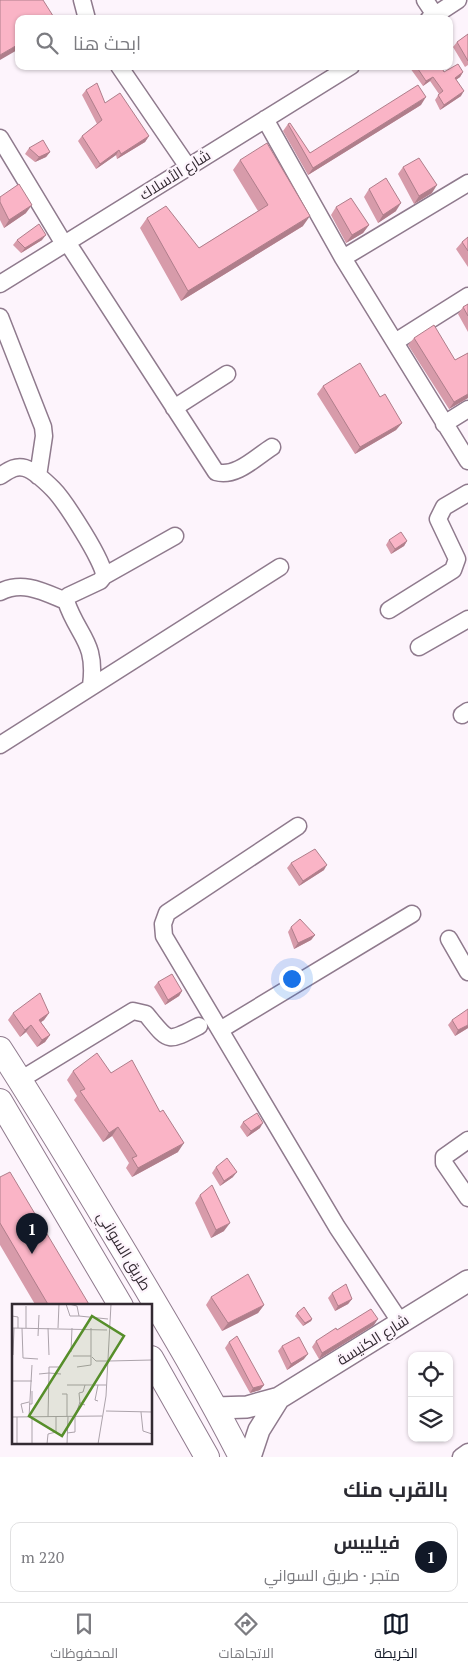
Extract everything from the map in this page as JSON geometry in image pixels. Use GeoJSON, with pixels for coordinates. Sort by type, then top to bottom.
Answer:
{"type":"FeatureCollection","features":[{"type":"Feature","properties":{"kind":"highway","name":"طريق السواني"},"geometry":{"type":"LineString","coordinates":[[0,1049],[216,1408],[241,1457]]}},
{"type":"Feature","properties":{"kind":"highway","name":"طريق السواني"},"geometry":{"type":"LineString","coordinates":[[0,1101],[119,1304]]}},
{"type":"Feature","properties":{"kind":"highway"},"geometry":{"type":"LineString","coordinates":[[152,1360],[207,1457]]}},
{"type":"Feature","properties":{"kind":"main road","name":"شارع الكنيسة"},"geometry":{"type":"LineString","coordinates":[[216,1408],[247,1406],[278,1398],[468,1281]]}},
{"type":"Feature","properties":{"kind":"main road","name":"شارع الكنيسة"},"geometry":{"type":"LineString","coordinates":[[250,1457],[259,1430],[278,1398]]}},
{"type":"Feature","properties":{"kind":"street"},"geometry":{"type":"LineString","coordinates":[[82,0],[86,15]]}},
{"type":"Feature","properties":{"kind":"street"},"geometry":{"type":"LineString","coordinates":[[425,0],[431,15]]}},
{"type":"Feature","properties":{"kind":"street"},"geometry":{"type":"LineString","coordinates":[[435,15],[458,0]]}},
{"type":"Feature","properties":{"kind":"street"},"geometry":{"type":"LineString","coordinates":[[122,70],[188,167]]}},
{"type":"Feature","properties":{"kind":"street","name":"شارع الأسلاك"},"geometry":{"type":"LineString","coordinates":[[0,284],[345,70]]}},
{"type":"Feature","properties":{"kind":"street"},"geometry":{"type":"LineString","coordinates":[[265,119],[343,258],[468,461]]}},
{"type":"Feature","properties":{"kind":"street"},"geometry":{"type":"LineString","coordinates":[[0,138],[65,243],[216,472],[225,474],[233,472],[272,447]]}},
{"type":"Feature","properties":{"kind":"street"},"geometry":{"type":"LineString","coordinates":[[343,258],[468,183]]}},
{"type":"Feature","properties":{"kind":"street"},"geometry":{"type":"LineString","coordinates":[[395,342],[468,296]]}},
{"type":"Feature","properties":{"kind":"street"},"geometry":{"type":"LineString","coordinates":[[0,317],[43,427],[43,443],[38,476]]}},
{"type":"Feature","properties":{"kind":"street"},"geometry":{"type":"LineString","coordinates":[[174,408],[227,374]]}},
{"type":"Feature","properties":{"kind":"street"},"geometry":{"type":"LineString","coordinates":[[444,424],[468,409]]}},
{"type":"Feature","properties":{"kind":"street"},"geometry":{"type":"LineString","coordinates":[[0,476],[14,468],[25,468],[55,490],[101,562],[104,576]]}},
{"type":"Feature","properties":{"kind":"street"},"geometry":{"type":"LineString","coordinates":[[388,610],[453,570],[456,559],[438,519],[444,507],[468,493]]}},
{"type":"Feature","properties":{"kind":"street"},"geometry":{"type":"LineString","coordinates":[[66,601],[68,596],[100,581],[104,576],[175,536]]}},
{"type":"Feature","properties":{"kind":"street"},"geometry":{"type":"LineString","coordinates":[[0,745],[280,567]]}},
{"type":"Feature","properties":{"kind":"street"},"geometry":{"type":"LineString","coordinates":[[0,592],[22,586],[38,589],[66,601],[87,641],[94,668],[92,686]]}},
{"type":"Feature","properties":{"kind":"street"},"geometry":{"type":"LineString","coordinates":[[418,647],[468,619]]}},
{"type":"Feature","properties":{"kind":"street"},"geometry":{"type":"LineString","coordinates":[[298,826],[167,913],[163,924],[164,936],[337,1227],[401,1323]]}},
{"type":"Feature","properties":{"kind":"street"},"geometry":{"type":"LineString","coordinates":[[220,1030],[412,914]]}},
{"type":"Feature","properties":{"kind":"street"},"geometry":{"type":"LineString","coordinates":[[449,939],[468,972]]}},
{"type":"Feature","properties":{"kind":"street"},"geometry":{"type":"LineString","coordinates":[[20,1080],[133,1011],[146,1014],[164,1036],[170,1039],[176,1038],[199,1026]]}},
{"type":"Feature","properties":{"kind":"street"},"geometry":{"type":"LineString","coordinates":[[468,1140],[444,1157],[444,1163],[468,1198]]}},
{"type":"Feature","properties":{"kind":"street"},"geometry":{"type":"LineString","coordinates":[[461,1457],[468,1452]]}},
{"type":"Feature","properties":{"kind":"building"},"geometry":{"type":"Polygon","coordinates":[[[0,0],[43,0],[52,15],[15,15],[15,46],[0,55],[0,0]]]}},
{"type":"Feature","properties":{"kind":"building"},"geometry":{"type":"Polygon","coordinates":[[[468,34],[468,61],[457,42],[468,34]]]}},
{"type":"Feature","properties":{"kind":"building"},"geometry":{"type":"Polygon","coordinates":[[[458,64],[463,72],[455,78],[464,91],[444,105],[438,95],[443,91],[433,77],[426,81],[419,70],[443,70],[444,72],[453,70],[453,67],[458,64]]]}},
{"type":"Feature","properties":{"kind":"building"},"geometry":{"type":"Polygon","coordinates":[[[97,83],[105,103],[120,93],[149,136],[121,154],[119,150],[100,164],[82,136],[102,120],[86,90],[97,83]]]}},
{"type":"Feature","properties":{"kind":"building"},"geometry":{"type":"Polygon","coordinates":[[[418,85],[426,97],[313,168],[288,124],[290,123],[310,153],[418,85]]]}},
{"type":"Feature","properties":{"kind":"building"},"geometry":{"type":"Polygon","coordinates":[[[43,140],[50,152],[39,157],[29,148],[43,140]]]}},
{"type":"Feature","properties":{"kind":"building"},"geometry":{"type":"Polygon","coordinates":[[[267,143],[310,216],[188,291],[147,218],[166,206],[199,248],[268,205],[240,160],[267,143]]]}},
{"type":"Feature","properties":{"kind":"building"},"geometry":{"type":"Polygon","coordinates":[[[419,158],[437,185],[419,196],[403,167],[419,158]]]}},
{"type":"Feature","properties":{"kind":"building"},"geometry":{"type":"Polygon","coordinates":[[[386,178],[401,203],[383,215],[369,189],[386,178]]]}},
{"type":"Feature","properties":{"kind":"building"},"geometry":{"type":"Polygon","coordinates":[[[19,184],[32,205],[9,220],[0,202],[0,197],[19,184]]]}},
{"type":"Feature","properties":{"kind":"building"},"geometry":{"type":"Polygon","coordinates":[[[351,198],[369,225],[352,235],[336,207],[351,198]]]}},
{"type":"Feature","properties":{"kind":"building"},"geometry":{"type":"Polygon","coordinates":[[[39,224],[46,235],[25,248],[17,240],[39,224]]]}},
{"type":"Feature","properties":{"kind":"building"},"geometry":{"type":"Polygon","coordinates":[[[468,237],[468,251],[462,242],[468,237]]]}},
{"type":"Feature","properties":{"kind":"building"},"geometry":{"type":"Polygon","coordinates":[[[468,304],[468,316],[463,307],[468,304]]]}},
{"type":"Feature","properties":{"kind":"building"},"geometry":{"type":"Polygon","coordinates":[[[434,325],[455,360],[468,353],[468,394],[454,402],[414,338],[434,325]]]}},
{"type":"Feature","properties":{"kind":"building"},"geometry":{"type":"Polygon","coordinates":[[[360,363],[380,397],[385,394],[402,423],[360,447],[323,386],[360,363]]]}},
{"type":"Feature","properties":{"kind":"building"},"geometry":{"type":"Polygon","coordinates":[[[401,532],[407,541],[395,549],[389,540],[401,532]]]}},
{"type":"Feature","properties":{"kind":"building"},"geometry":{"type":"Polygon","coordinates":[[[315,849],[327,865],[303,881],[291,863],[315,849]]]}},
{"type":"Feature","properties":{"kind":"building"},"geometry":{"type":"Polygon","coordinates":[[[300,919],[315,935],[298,943],[291,927],[300,919]]]}},
{"type":"Feature","properties":{"kind":"building"},"geometry":{"type":"Polygon","coordinates":[[[172,974],[182,991],[168,1000],[158,982],[172,974]]]}},
{"type":"Feature","properties":{"kind":"building"},"geometry":{"type":"Polygon","coordinates":[[[40,993],[49,1013],[39,1020],[50,1035],[42,1040],[31,1025],[25,1030],[13,1013],[40,993]]]}},
{"type":"Feature","properties":{"kind":"building"},"geometry":{"type":"Polygon","coordinates":[[[468,1009],[468,1025],[458,1030],[452,1020],[468,1009]]]}},
{"type":"Feature","properties":{"kind":"building"},"geometry":{"type":"Polygon","coordinates":[[[97,1053],[111,1073],[132,1060],[160,1112],[163,1110],[184,1143],[138,1168],[132,1158],[137,1156],[118,1127],[109,1133],[80,1091],[85,1089],[73,1071],[97,1053]]]}},
{"type":"Feature","properties":{"kind":"building"},"geometry":{"type":"Polygon","coordinates":[[[257,1113],[263,1123],[251,1131],[243,1122],[257,1113]]]}},
{"type":"Feature","properties":{"kind":"building"},"geometry":{"type":"Polygon","coordinates":[[[227,1158],[237,1172],[224,1181],[216,1167],[227,1158]]]}},
{"type":"Feature","properties":{"kind":"building"},"geometry":{"type":"Polygon","coordinates":[[[10,1172],[89,1304],[48,1304],[0,1223],[0,1177],[10,1172]]]}},
{"type":"Feature","properties":{"kind":"building"},"geometry":{"type":"Polygon","coordinates":[[[212,1185],[230,1223],[216,1230],[200,1195],[212,1185]]]}},
{"type":"Feature","properties":{"kind":"building"},"geometry":{"type":"Polygon","coordinates":[[[248,1274],[264,1305],[228,1323],[211,1297],[248,1274]]]}},
{"type":"Feature","properties":{"kind":"building"},"geometry":{"type":"Polygon","coordinates":[[[346,1284],[352,1299],[338,1306],[332,1293],[346,1284]]]}},
{"type":"Feature","properties":{"kind":"building"},"geometry":{"type":"Polygon","coordinates":[[[304,1307],[312,1319],[305,1323],[297,1313],[304,1307]]]}},
{"type":"Feature","properties":{"kind":"building"},"geometry":{"type":"Polygon","coordinates":[[[371,1309],[378,1319],[322,1353],[316,1341],[371,1309]]]}},
{"type":"Feature","properties":{"kind":"building"},"geometry":{"type":"Polygon","coordinates":[[[237,1336],[264,1385],[253,1388],[229,1342],[237,1336]]]}},
{"type":"Feature","properties":{"kind":"building"},"geometry":{"type":"Polygon","coordinates":[[[299,1337],[308,1354],[291,1364],[282,1346],[299,1337]]]}},
{"type":"Feature","properties":{"kind":"place","name":"فيليبس"},"geometry":{"type":"Point","coordinates":[32,1254]}}]}
